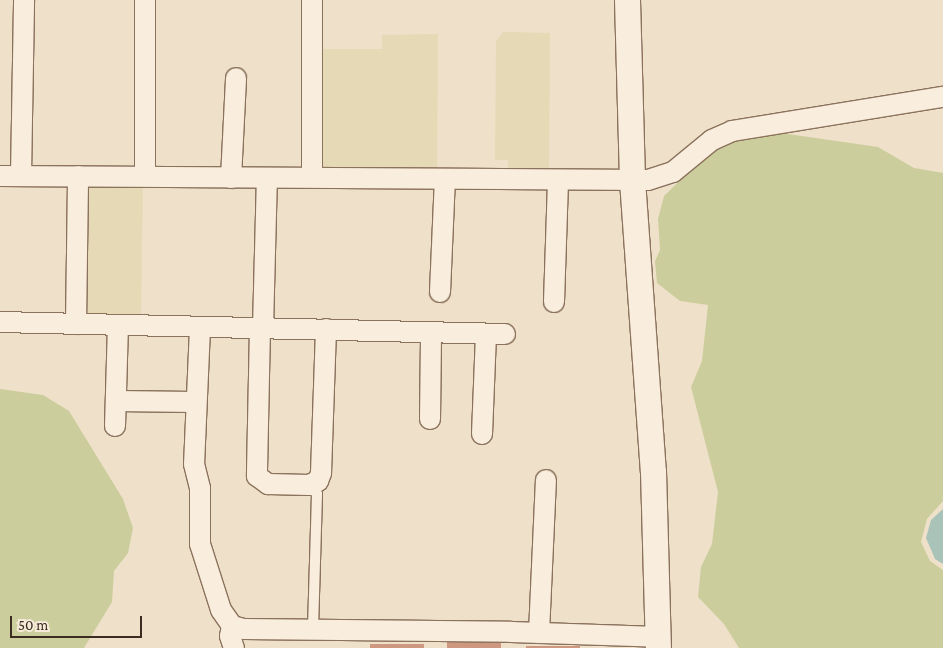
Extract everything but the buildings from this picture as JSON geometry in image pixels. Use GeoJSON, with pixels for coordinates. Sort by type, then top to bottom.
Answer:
{"type":"FeatureCollection","features":[{"type":"Feature","properties":{"kind":"street"},"geometry":{"type":"LineString","coordinates":[[21,176],[24,0]]}},
{"type":"Feature","properties":{"kind":"street"},"geometry":{"type":"LineString","coordinates":[[145,0],[145,176]]}},
{"type":"Feature","properties":{"kind":"street"},"geometry":{"type":"LineString","coordinates":[[312,0],[312,176]]}},
{"type":"Feature","properties":{"kind":"street"},"geometry":{"type":"LineString","coordinates":[[232,626],[320,636],[512,640],[539,633],[589,641],[658,643],[654,471],[632,180],[627,0]]}},
{"type":"Feature","properties":{"kind":"street"},"geometry":{"type":"LineString","coordinates":[[231,178],[236,78]]}},
{"type":"Feature","properties":{"kind":"street"},"geometry":{"type":"LineString","coordinates":[[0,176],[145,176],[267,179],[312,176],[558,180],[659,178],[712,140],[732,131],[943,97]]}},
{"type":"Feature","properties":{"kind":"street"},"geometry":{"type":"LineString","coordinates":[[76,324],[78,176]]}},
{"type":"Feature","properties":{"kind":"street"},"geometry":{"type":"LineString","coordinates":[[267,179],[257,476],[268,484],[309,485],[318,481],[321,473],[326,329]]}},
{"type":"Feature","properties":{"kind":"street"},"geometry":{"type":"LineString","coordinates":[[440,292],[445,179]]}},
{"type":"Feature","properties":{"kind":"street"},"geometry":{"type":"LineString","coordinates":[[554,302],[558,180]]}},
{"type":"Feature","properties":{"kind":"street"},"geometry":{"type":"LineString","coordinates":[[0,322],[495,334],[482,434]]}},
{"type":"Feature","properties":{"kind":"street"},"geometry":{"type":"LineString","coordinates":[[115,426],[118,326]]}},
{"type":"Feature","properties":{"kind":"street"},"geometry":{"type":"LineString","coordinates":[[200,328],[194,402],[194,464],[200,488],[200,544],[221,610],[232,626],[230,636],[234,648]]}},
{"type":"Feature","properties":{"kind":"street"},"geometry":{"type":"LineString","coordinates":[[430,419],[431,332]]}},
{"type":"Feature","properties":{"kind":"street"},"geometry":{"type":"LineString","coordinates":[[116,400],[194,402]]}},
{"type":"Feature","properties":{"kind":"street"},"geometry":{"type":"LineString","coordinates":[[539,633],[546,480]]}},
{"type":"Feature","properties":{"kind":"lane"},"geometry":{"type":"LineString","coordinates":[[309,485],[317,494],[320,636]]}},
{"type":"Feature","properties":{"kind":"shaded area"},"geometry":{"type":"Polygon","coordinates":[[[503,32],[550,33],[549,171],[508,171],[508,160],[495,160],[496,41],[503,32]]]}},
{"type":"Feature","properties":{"kind":"shaded area"},"geometry":{"type":"Polygon","coordinates":[[[438,34],[437,172],[319,172],[319,49],[382,49],[382,35],[438,34]]]}},
{"type":"Feature","properties":{"kind":"shaded area"},"geometry":{"type":"Polygon","coordinates":[[[83,183],[143,183],[141,319],[90,318],[82,313],[83,183]]]}},
{"type":"Feature","properties":{"kind":"shaded area"},"geometry":{"type":"Polygon","coordinates":[[[943,509],[943,564],[935,559],[926,538],[931,520],[943,509]]]}},
{"type":"Feature","properties":{"kind":"green space"},"geometry":{"type":"Polygon","coordinates":[[[774,132],[878,147],[914,168],[943,173],[943,501],[927,519],[921,542],[930,561],[943,570],[943,648],[739,648],[724,624],[698,597],[701,567],[712,544],[718,492],[691,387],[702,361],[708,305],[680,301],[657,283],[655,261],[660,250],[658,219],[664,196],[710,151],[736,136],[774,132]]]}},
{"type":"Feature","properties":{"kind":"green space"},"geometry":{"type":"Polygon","coordinates":[[[0,389],[43,395],[69,411],[123,499],[133,528],[128,553],[114,571],[112,602],[84,648],[0,648],[0,389]]]}}]}
